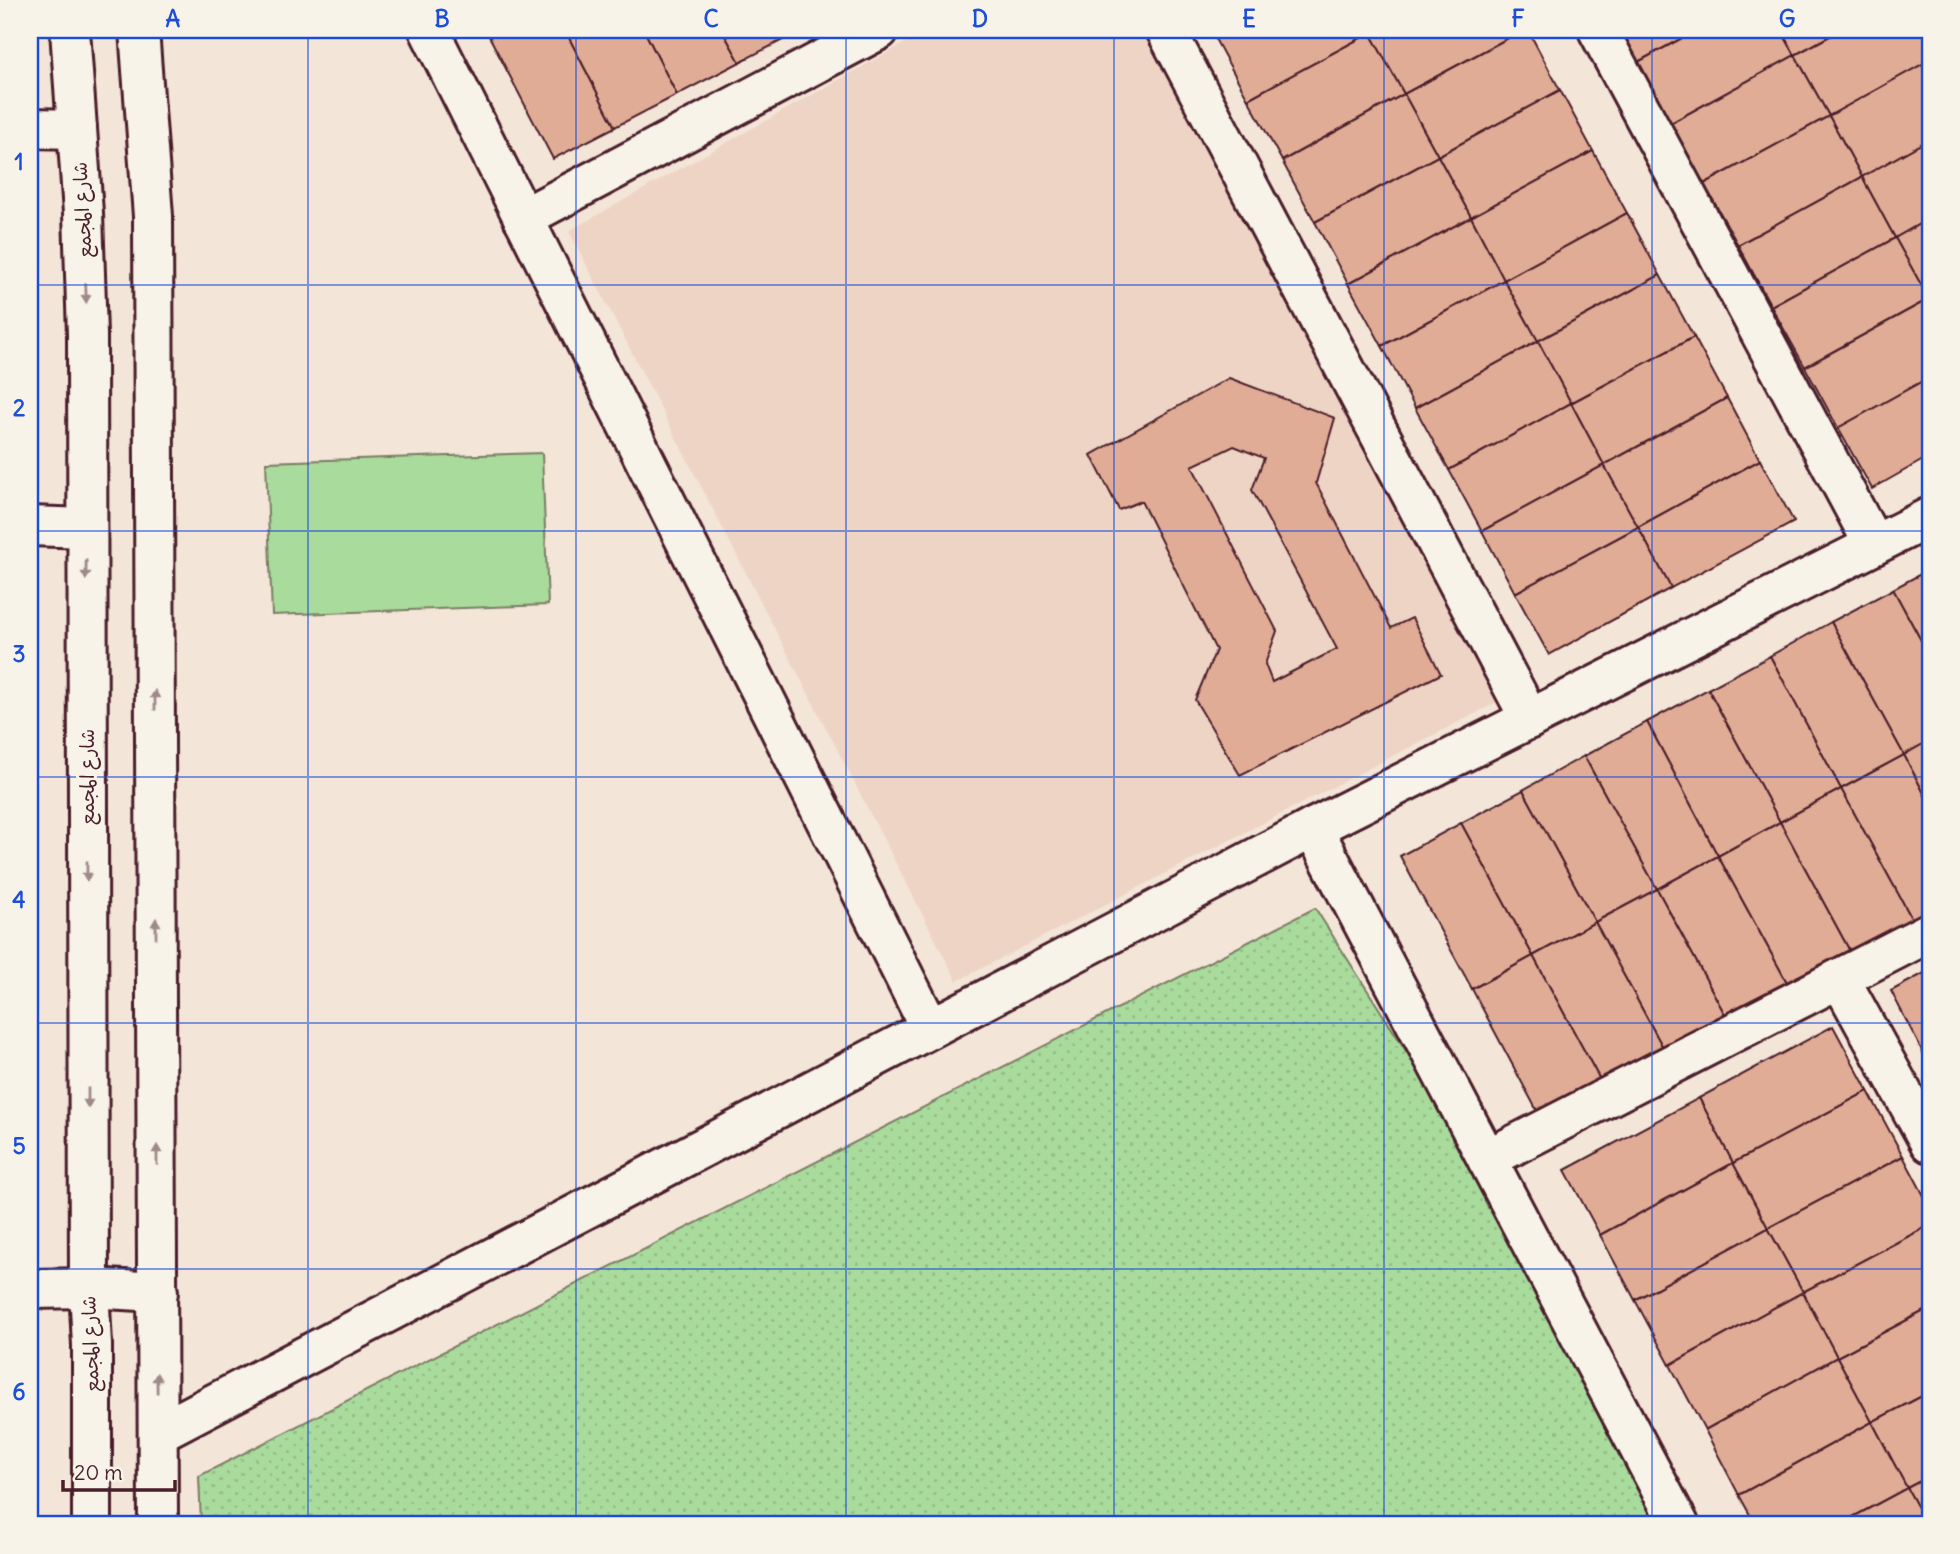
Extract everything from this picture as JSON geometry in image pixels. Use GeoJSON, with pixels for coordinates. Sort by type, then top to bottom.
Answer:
{"type":"FeatureCollection","features":[{"type":"Feature","properties":{"kind":"street","name":"شارع المجمع"},"geometry":{"type":"LineString","coordinates":[[70,30],[87,335],[92,1524]]}},
{"type":"Feature","properties":{"kind":"street"},"geometry":{"type":"LineString","coordinates":[[139,30],[153,216],[158,1524]]}},
{"type":"Feature","properties":{"kind":"street"},"geometry":{"type":"LineString","coordinates":[[429,30],[930,1028]]}},
{"type":"Feature","properties":{"kind":"street"},"geometry":{"type":"LineString","coordinates":[[523,218],[879,30]]}},
{"type":"Feature","properties":{"kind":"street"},"geometry":{"type":"LineString","coordinates":[[1166,30],[1530,719]]}},
{"type":"Feature","properties":{"kind":"street"},"geometry":{"type":"LineString","coordinates":[[1598,30],[1874,545]]}},
{"type":"Feature","properties":{"kind":"street"},"geometry":{"type":"LineString","coordinates":[[30,128],[77,129]]}},
{"type":"Feature","properties":{"kind":"street"},"geometry":{"type":"LineString","coordinates":[[158,1433],[1313,828],[1930,517]]}},
{"type":"Feature","properties":{"kind":"street"},"geometry":{"type":"LineString","coordinates":[[30,526],[87,528]]}},
{"type":"Feature","properties":{"kind":"street"},"geometry":{"type":"LineString","coordinates":[[1313,828],[1679,1524]]}},
{"type":"Feature","properties":{"kind":"street"},"geometry":{"type":"LineString","coordinates":[[1487,1159],[1930,932]]}},
{"type":"Feature","properties":{"kind":"street"},"geometry":{"type":"LineString","coordinates":[[1840,979],[1930,1143]]}},
{"type":"Feature","properties":{"kind":"street"},"geometry":{"type":"LineString","coordinates":[[30,1289],[89,1288],[158,1292]]}},
{"type":"Feature","properties":{"kind":"shaded area"},"geometry":{"type":"Polygon","coordinates":[[[928,30],[1156,30],[1511,695],[957,981],[569,231],[928,30]]]}},
{"type":"Feature","properties":{"kind":"green space"},"geometry":{"type":"Polygon","coordinates":[[[542,453],[548,605],[272,615],[266,462],[542,453]]]}},
{"type":"Feature","properties":{"kind":"green space"},"geometry":{"type":"Polygon","coordinates":[[[1315,908],[1431,1090],[1668,1524],[201,1524],[199,1476],[1315,908]]]}},
{"type":"Feature","properties":{"kind":"building"},"geometry":{"type":"Polygon","coordinates":[[[501,30],[565,30],[615,127],[553,159],[489,36],[501,30]]]}},
{"type":"Feature","properties":{"kind":"building"},"geometry":{"type":"Polygon","coordinates":[[[565,30],[644,30],[677,95],[615,127],[565,30]]]}},
{"type":"Feature","properties":{"kind":"building"},"geometry":{"type":"Polygon","coordinates":[[[644,30],[722,30],[740,62],[677,95],[644,30]]]}},
{"type":"Feature","properties":{"kind":"building"},"geometry":{"type":"Polygon","coordinates":[[[722,30],[802,30],[740,62],[722,30]]]}},
{"type":"Feature","properties":{"kind":"building"},"geometry":{"type":"Polygon","coordinates":[[[1229,30],[1368,30],[1370,33],[1248,99],[1214,37],[1229,30]]]}},
{"type":"Feature","properties":{"kind":"building"},"geometry":{"type":"Polygon","coordinates":[[[1376,30],[1523,30],[1404,94],[1370,33],[1376,30]]]}},
{"type":"Feature","properties":{"kind":"building"},"geometry":{"type":"Polygon","coordinates":[[[1523,30],[1528,30],[1560,90],[1438,156],[1404,94],[1523,30]]]}},
{"type":"Feature","properties":{"kind":"building"},"geometry":{"type":"Polygon","coordinates":[[[1620,30],[1697,30],[1638,62],[1620,30]]]}},
{"type":"Feature","properties":{"kind":"building"},"geometry":{"type":"Polygon","coordinates":[[[1697,30],[1781,30],[1795,55],[1671,123],[1638,62],[1697,30]]]}},
{"type":"Feature","properties":{"kind":"building"},"geometry":{"type":"Polygon","coordinates":[[[1781,30],[1841,30],[1795,55],[1781,30]]]}},
{"type":"Feature","properties":{"kind":"building"},"geometry":{"type":"Polygon","coordinates":[[[1841,30],[1930,30],[1930,60],[1829,116],[1795,55],[1841,30]]]}},
{"type":"Feature","properties":{"kind":"building"},"geometry":{"type":"Polygon","coordinates":[[[1370,33],[1404,94],[1282,161],[1248,99],[1370,33]]]}},
{"type":"Feature","properties":{"kind":"building"},"geometry":{"type":"Polygon","coordinates":[[[1795,55],[1829,116],[1704,184],[1671,123],[1795,55]]]}},
{"type":"Feature","properties":{"kind":"building"},"geometry":{"type":"Polygon","coordinates":[[[1930,60],[1930,139],[1862,177],[1829,116],[1930,60]]]}},
{"type":"Feature","properties":{"kind":"building"},"geometry":{"type":"Polygon","coordinates":[[[1560,90],[1593,151],[1471,217],[1438,156],[1560,90]]]}},
{"type":"Feature","properties":{"kind":"building"},"geometry":{"type":"Polygon","coordinates":[[[1404,94],[1438,156],[1315,222],[1282,161],[1404,94]]]}},
{"type":"Feature","properties":{"kind":"building"},"geometry":{"type":"Polygon","coordinates":[[[1829,116],[1862,177],[1738,245],[1704,184],[1829,116]]]}},
{"type":"Feature","properties":{"kind":"building"},"geometry":{"type":"Polygon","coordinates":[[[1930,139],[1930,218],[1895,238],[1862,177],[1930,139]]]}},
{"type":"Feature","properties":{"kind":"building"},"geometry":{"type":"Polygon","coordinates":[[[1593,151],[1627,213],[1504,280],[1471,217],[1593,151]]]}},
{"type":"Feature","properties":{"kind":"building"},"geometry":{"type":"Polygon","coordinates":[[[1438,156],[1471,217],[1348,284],[1315,222],[1438,156]]]}},
{"type":"Feature","properties":{"kind":"building"},"geometry":{"type":"Polygon","coordinates":[[[1862,177],[1895,238],[1771,306],[1738,245],[1862,177]]]}},
{"type":"Feature","properties":{"kind":"building"},"geometry":{"type":"Polygon","coordinates":[[[1627,213],[1660,275],[1538,341],[1504,280],[1627,213]]]}},
{"type":"Feature","properties":{"kind":"building"},"geometry":{"type":"Polygon","coordinates":[[[1471,217],[1504,280],[1382,346],[1348,284],[1471,217]]]}},
{"type":"Feature","properties":{"kind":"building"},"geometry":{"type":"Polygon","coordinates":[[[1930,218],[1930,298],[1929,299],[1895,238],[1930,218]]]}},
{"type":"Feature","properties":{"kind":"building"},"geometry":{"type":"Polygon","coordinates":[[[1895,238],[1929,299],[1805,367],[1771,306],[1895,238]]]}},
{"type":"Feature","properties":{"kind":"building"},"geometry":{"type":"Polygon","coordinates":[[[1660,275],[1694,337],[1571,403],[1538,341],[1660,275]]]}},
{"type":"Feature","properties":{"kind":"building"},"geometry":{"type":"Polygon","coordinates":[[[1504,280],[1538,341],[1415,408],[1382,346],[1504,280]]]}},
{"type":"Feature","properties":{"kind":"building"},"geometry":{"type":"Polygon","coordinates":[[[1929,299],[1930,377],[1838,428],[1805,367],[1929,299]]]}},
{"type":"Feature","properties":{"kind":"building"},"geometry":{"type":"Polygon","coordinates":[[[1694,337],[1727,398],[1604,465],[1571,403],[1694,337]]]}},
{"type":"Feature","properties":{"kind":"building"},"geometry":{"type":"Polygon","coordinates":[[[1538,341],[1571,403],[1449,470],[1415,408],[1538,341]]]}},
{"type":"Feature","properties":{"kind":"building"},"geometry":{"type":"Polygon","coordinates":[[[1930,377],[1930,456],[1872,489],[1838,428],[1930,377]]]}},
{"type":"Feature","properties":{"kind":"building"},"geometry":{"type":"Polygon","coordinates":[[[1229,378],[1335,418],[1316,483],[1391,628],[1412,618],[1441,674],[1240,775],[1195,700],[1216,650],[1141,501],[1119,510],[1091,455],[1229,378]],[[1234,446],[1192,466],[1277,631],[1265,664],[1272,682],[1337,649],[1252,490],[1264,458],[1234,446]]]}},
{"type":"Feature","properties":{"kind":"building"},"geometry":{"type":"Polygon","coordinates":[[[1727,398],[1760,460],[1638,527],[1604,465],[1727,398]]]}},
{"type":"Feature","properties":{"kind":"building"},"geometry":{"type":"Polygon","coordinates":[[[1571,403],[1604,465],[1482,531],[1449,470],[1571,403]]]}},
{"type":"Feature","properties":{"kind":"building"},"geometry":{"type":"Polygon","coordinates":[[[1760,460],[1794,522],[1671,588],[1638,527],[1760,460]]]}},
{"type":"Feature","properties":{"kind":"building"},"geometry":{"type":"Polygon","coordinates":[[[1604,465],[1638,527],[1515,593],[1482,531],[1604,465]]]}},
{"type":"Feature","properties":{"kind":"building"},"geometry":{"type":"Polygon","coordinates":[[[1638,527],[1671,588],[1549,655],[1515,593],[1638,527]]]}},
{"type":"Feature","properties":{"kind":"building"},"geometry":{"type":"Polygon","coordinates":[[[1930,569],[1930,657],[1893,589],[1930,569]]]}},
{"type":"Feature","properties":{"kind":"building"},"geometry":{"type":"Polygon","coordinates":[[[1893,589],[1930,657],[1930,740],[1904,755],[1831,622],[1893,589]]]}},
{"type":"Feature","properties":{"kind":"building"},"geometry":{"type":"Polygon","coordinates":[[[1831,622],[1904,755],[1841,789],[1770,656],[1831,622]]]}},
{"type":"Feature","properties":{"kind":"building"},"geometry":{"type":"Polygon","coordinates":[[[1770,656],[1841,789],[1780,822],[1708,689],[1770,656]]]}},
{"type":"Feature","properties":{"kind":"building"},"geometry":{"type":"Polygon","coordinates":[[[1708,689],[1780,822],[1718,856],[1647,722],[1708,689]]]}},
{"type":"Feature","properties":{"kind":"building"},"geometry":{"type":"Polygon","coordinates":[[[1647,722],[1718,856],[1657,889],[1584,756],[1647,722]]]}},
{"type":"Feature","properties":{"kind":"building"},"geometry":{"type":"Polygon","coordinates":[[[1930,740],[1930,805],[1904,755],[1930,740]]]}},
{"type":"Feature","properties":{"kind":"building"},"geometry":{"type":"Polygon","coordinates":[[[1904,755],[1930,805],[1930,912],[1913,921],[1841,789],[1904,755]]]}},
{"type":"Feature","properties":{"kind":"building"},"geometry":{"type":"Polygon","coordinates":[[[1584,756],[1657,889],[1595,922],[1523,790],[1584,756]]]}},
{"type":"Feature","properties":{"kind":"building"},"geometry":{"type":"Polygon","coordinates":[[[1841,789],[1913,921],[1852,955],[1780,822],[1841,789]]]}},
{"type":"Feature","properties":{"kind":"building"},"geometry":{"type":"Polygon","coordinates":[[[1523,790],[1595,922],[1533,956],[1461,823],[1523,790]]]}},
{"type":"Feature","properties":{"kind":"building"},"geometry":{"type":"Polygon","coordinates":[[[1780,822],[1852,955],[1790,988],[1718,856],[1780,822]]]}},
{"type":"Feature","properties":{"kind":"building"},"geometry":{"type":"Polygon","coordinates":[[[1461,823],[1533,956],[1472,989],[1400,856],[1461,823]]]}},
{"type":"Feature","properties":{"kind":"building"},"geometry":{"type":"Polygon","coordinates":[[[1718,856],[1790,988],[1729,1022],[1657,889],[1718,856]]]}},
{"type":"Feature","properties":{"kind":"building"},"geometry":{"type":"Polygon","coordinates":[[[1657,889],[1729,1022],[1667,1055],[1595,922],[1657,889]]]}},
{"type":"Feature","properties":{"kind":"building"},"geometry":{"type":"Polygon","coordinates":[[[1595,922],[1667,1055],[1605,1089],[1533,956],[1595,922]]]}},
{"type":"Feature","properties":{"kind":"building"},"geometry":{"type":"Polygon","coordinates":[[[1533,956],[1605,1089],[1543,1122],[1472,989],[1533,956]]]}},
{"type":"Feature","properties":{"kind":"building"},"geometry":{"type":"Polygon","coordinates":[[[1930,970],[1930,1066],[1891,991],[1930,970]]]}},
{"type":"Feature","properties":{"kind":"building"},"geometry":{"type":"Polygon","coordinates":[[[1833,1026],[1868,1091],[1733,1163],[1699,1098],[1833,1026]]]}},
{"type":"Feature","properties":{"kind":"building"},"geometry":{"type":"Polygon","coordinates":[[[1868,1091],[1903,1156],[1768,1228],[1733,1163],[1868,1091]]]}},
{"type":"Feature","properties":{"kind":"building"},"geometry":{"type":"Polygon","coordinates":[[[1699,1098],[1733,1163],[1600,1235],[1565,1170],[1699,1098]]]}},
{"type":"Feature","properties":{"kind":"building"},"geometry":{"type":"Polygon","coordinates":[[[1903,1156],[1930,1207],[1930,1225],[1803,1292],[1768,1228],[1903,1156]]]}},
{"type":"Feature","properties":{"kind":"building"},"geometry":{"type":"Polygon","coordinates":[[[1733,1163],[1768,1228],[1635,1300],[1600,1235],[1733,1163]]]}},
{"type":"Feature","properties":{"kind":"building"},"geometry":{"type":"Polygon","coordinates":[[[1930,1225],[1930,1308],[1837,1357],[1803,1292],[1930,1225]]]}},
{"type":"Feature","properties":{"kind":"building"},"geometry":{"type":"Polygon","coordinates":[[[1768,1228],[1803,1292],[1670,1365],[1635,1300],[1768,1228]]]}},
{"type":"Feature","properties":{"kind":"building"},"geometry":{"type":"Polygon","coordinates":[[[1803,1292],[1837,1357],[1705,1430],[1670,1365],[1803,1292]]]}},
{"type":"Feature","properties":{"kind":"building"},"geometry":{"type":"Polygon","coordinates":[[[1930,1308],[1930,1392],[1872,1422],[1837,1357],[1930,1308]]]}},
{"type":"Feature","properties":{"kind":"building"},"geometry":{"type":"Polygon","coordinates":[[[1837,1357],[1872,1422],[1739,1495],[1705,1430],[1837,1357]]]}},
{"type":"Feature","properties":{"kind":"building"},"geometry":{"type":"Polygon","coordinates":[[[1930,1392],[1930,1476],[1907,1488],[1872,1422],[1930,1392]]]}},
{"type":"Feature","properties":{"kind":"building"},"geometry":{"type":"Polygon","coordinates":[[[1872,1422],[1907,1488],[1840,1524],[1755,1524],[1739,1495],[1872,1422]]]}},
{"type":"Feature","properties":{"kind":"building"},"geometry":{"type":"Polygon","coordinates":[[[1930,1476],[1930,1524],[1927,1524],[1907,1488],[1930,1476]]]}},
{"type":"Feature","properties":{"kind":"building"},"geometry":{"type":"Polygon","coordinates":[[[1907,1488],[1927,1524],[1840,1524],[1907,1488]]]}}]}
